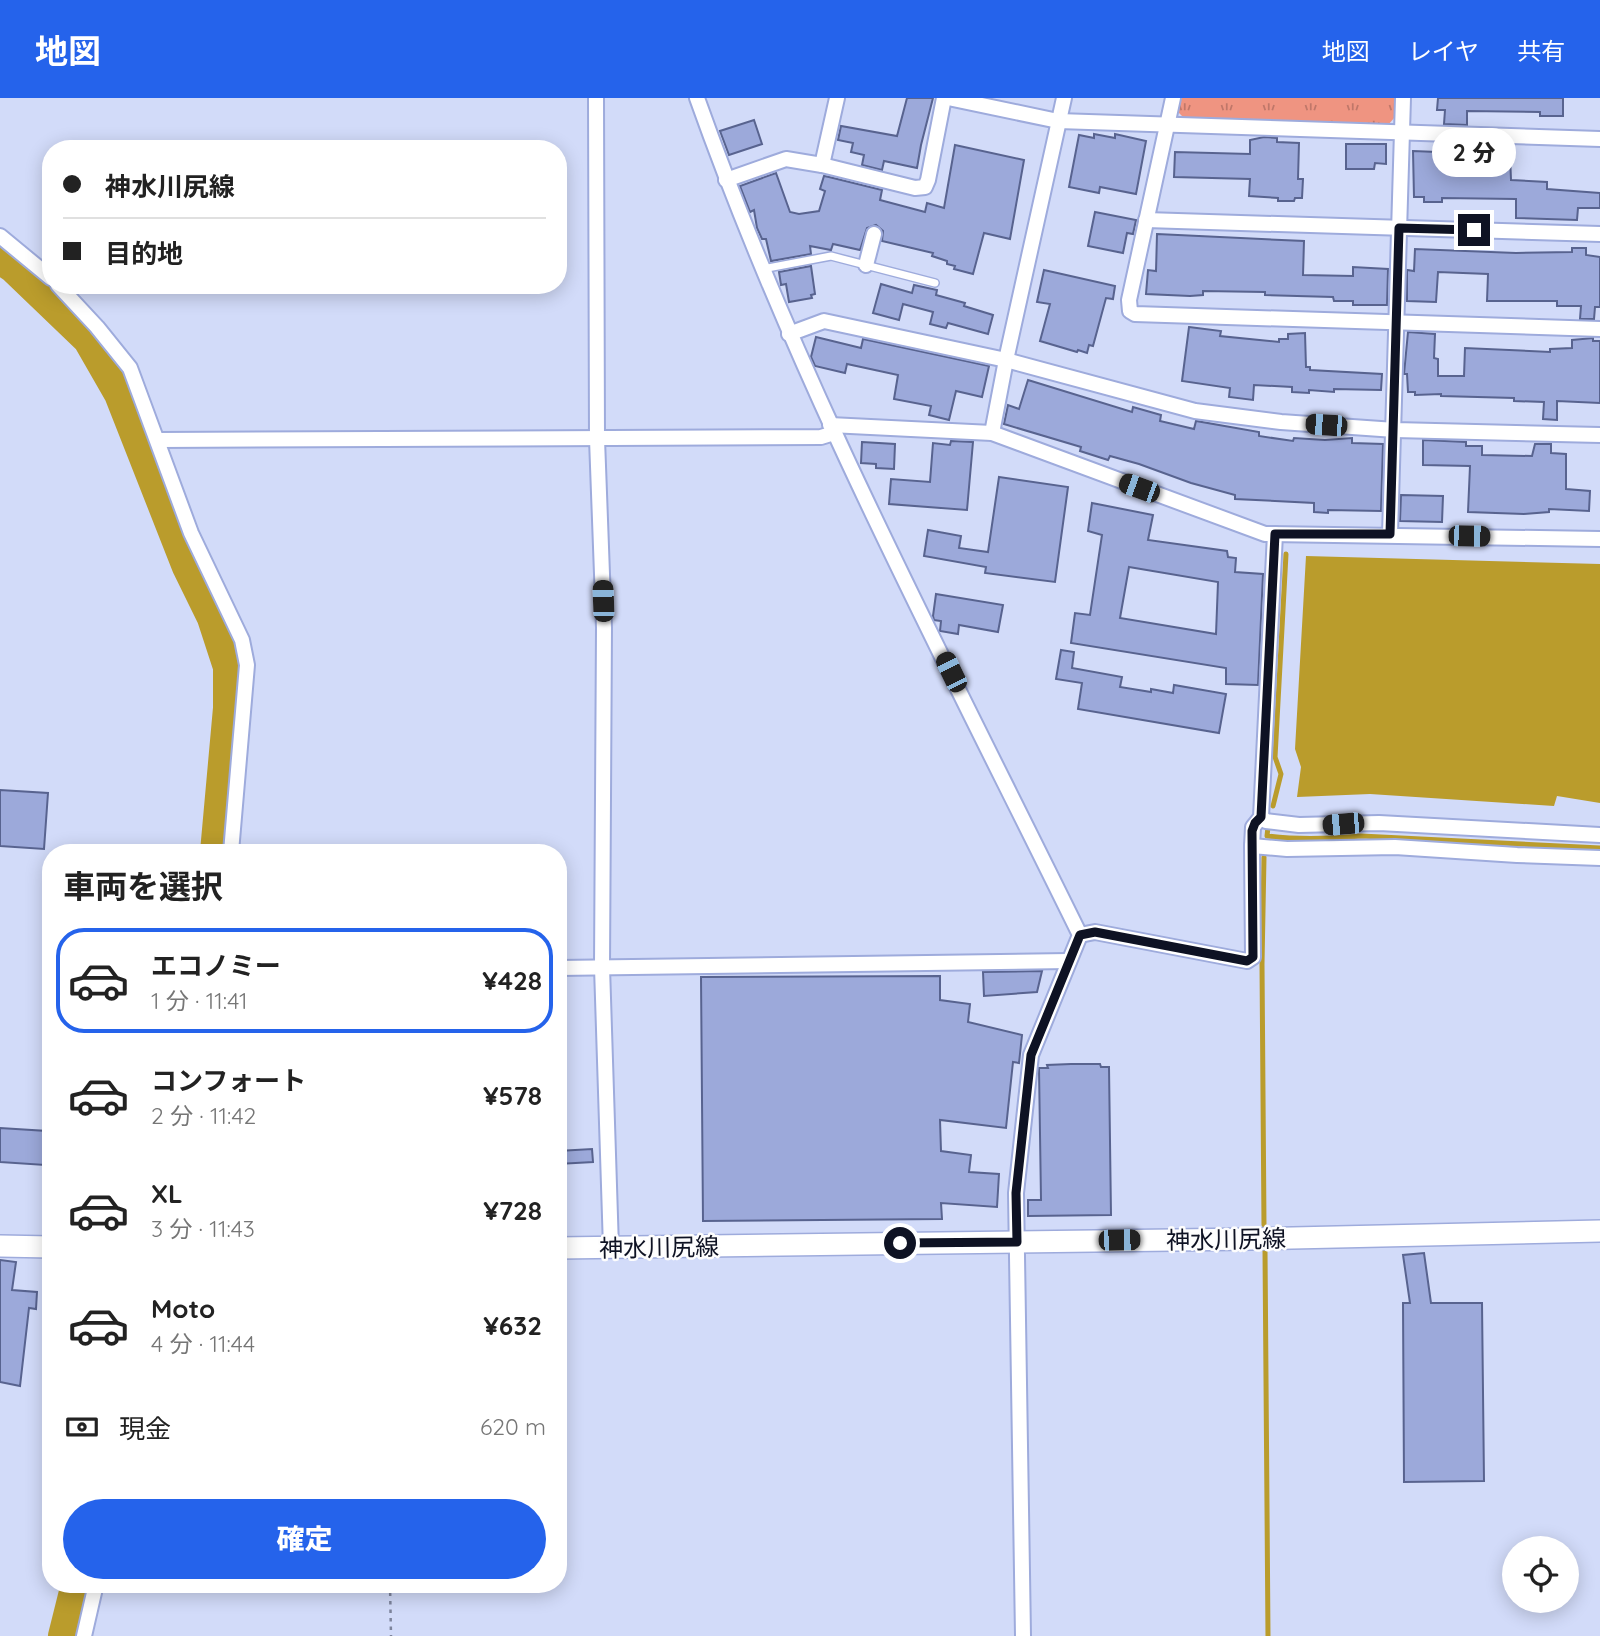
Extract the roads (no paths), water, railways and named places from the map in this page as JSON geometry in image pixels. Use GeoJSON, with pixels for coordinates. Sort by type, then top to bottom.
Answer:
{"type":"FeatureCollection","features":[{"type":"Feature","properties":{"kind":"main road","name":"神水川尻線"},"geometry":{"type":"LineString","coordinates":[[567,1248],[1600,1231]]}},
{"type":"Feature","properties":{"kind":"main road"},"geometry":{"type":"LineString","coordinates":[[0,1246],[42,1247]]}},
{"type":"Feature","properties":{"kind":"street"},"geometry":{"type":"LineString","coordinates":[[596,98],[597,439],[604,628],[602,967],[611,1248]]}},
{"type":"Feature","properties":{"kind":"street"},"geometry":{"type":"LineString","coordinates":[[697,98],[762,269],[832,429],[1080,935],[1031,1055],[1016,1193],[1023,1636]]}},
{"type":"Feature","properties":{"kind":"street"},"geometry":{"type":"LineString","coordinates":[[822,165],[837,98]]}},
{"type":"Feature","properties":{"kind":"street"},"geometry":{"type":"LineString","coordinates":[[726,180],[786,159],[915,188],[925,187],[946,98],[1058,121],[1600,139]]}},
{"type":"Feature","properties":{"kind":"street"},"geometry":{"type":"LineString","coordinates":[[992,433],[1064,98]]}},
{"type":"Feature","properties":{"kind":"street"},"geometry":{"type":"LineString","coordinates":[[1172,98],[1129,300],[1130,311],[1135,314],[1600,328]]}},
{"type":"Feature","properties":{"kind":"street"},"geometry":{"type":"LineString","coordinates":[[1390,534],[1403,98]]}},
{"type":"Feature","properties":{"kind":"street"},"geometry":{"type":"LineString","coordinates":[[1146,219],[1600,234]]}},
{"type":"Feature","properties":{"kind":"street"},"geometry":{"type":"LineString","coordinates":[[866,265],[874,234]]}},
{"type":"Feature","properties":{"kind":"street"},"geometry":{"type":"LineString","coordinates":[[0,236],[42,271]]}},
{"type":"Feature","properties":{"kind":"street"},"geometry":{"type":"LineString","coordinates":[[66,294],[130,368],[191,533],[242,640],[247,665],[231,844]]}},
{"type":"Feature","properties":{"kind":"street"},"geometry":{"type":"LineString","coordinates":[[789,334],[824,321],[1006,360],[1195,411],[1280,422],[1395,430],[1600,435]]}},
{"type":"Feature","properties":{"kind":"street"},"geometry":{"type":"LineString","coordinates":[[158,440],[821,437],[832,429],[992,433],[1265,534],[1600,539]]}},
{"type":"Feature","properties":{"kind":"street"},"geometry":{"type":"LineString","coordinates":[[1080,935],[1095,932],[1250,960],[1254,955],[1252,846],[1253,827],[1261,817],[1275,534]]}},
{"type":"Feature","properties":{"kind":"street"},"geometry":{"type":"LineString","coordinates":[[1261,817],[1266,821],[1300,825],[1379,823],[1600,835]]}},
{"type":"Feature","properties":{"kind":"street"},"geometry":{"type":"LineString","coordinates":[[1252,846],[1330,849],[1365,846],[1600,858]]}},
{"type":"Feature","properties":{"kind":"street"},"geometry":{"type":"LineString","coordinates":[[567,968],[1069,961]]}},
{"type":"Feature","properties":{"kind":"street"},"geometry":{"type":"LineString","coordinates":[[84,1636],[94,1593]]}},
{"type":"Feature","properties":{"kind":"lane"},"geometry":{"type":"LineString","coordinates":[[762,269],[831,256],[935,283]]}},
{"type":"Feature","properties":{"kind":"waterway"},"geometry":{"type":"LineString","coordinates":[[0,259],[13,268],[88,340],[119,394],[187,567],[212,618],[228,667],[228,708],[216,844]]}},
{"type":"Feature","properties":{"kind":"waterway"},"geometry":{"type":"LineString","coordinates":[[1273,806],[1281,774],[1275,757],[1286,554]]}},
{"type":"Feature","properties":{"kind":"waterway"},"geometry":{"type":"LineString","coordinates":[[1268,827],[1267,836],[1291,838],[1361,836],[1600,848]]}},
{"type":"Feature","properties":{"kind":"waterway"},"geometry":{"type":"LineString","coordinates":[[1264,857],[1264,1225]]}},
{"type":"Feature","properties":{"kind":"waterway"},"geometry":{"type":"LineString","coordinates":[[1265,1250],[1268,1636]]}},
{"type":"Feature","properties":{"kind":"waterway"},"geometry":{"type":"LineString","coordinates":[[63,1636],[74,1593]]}}]}
